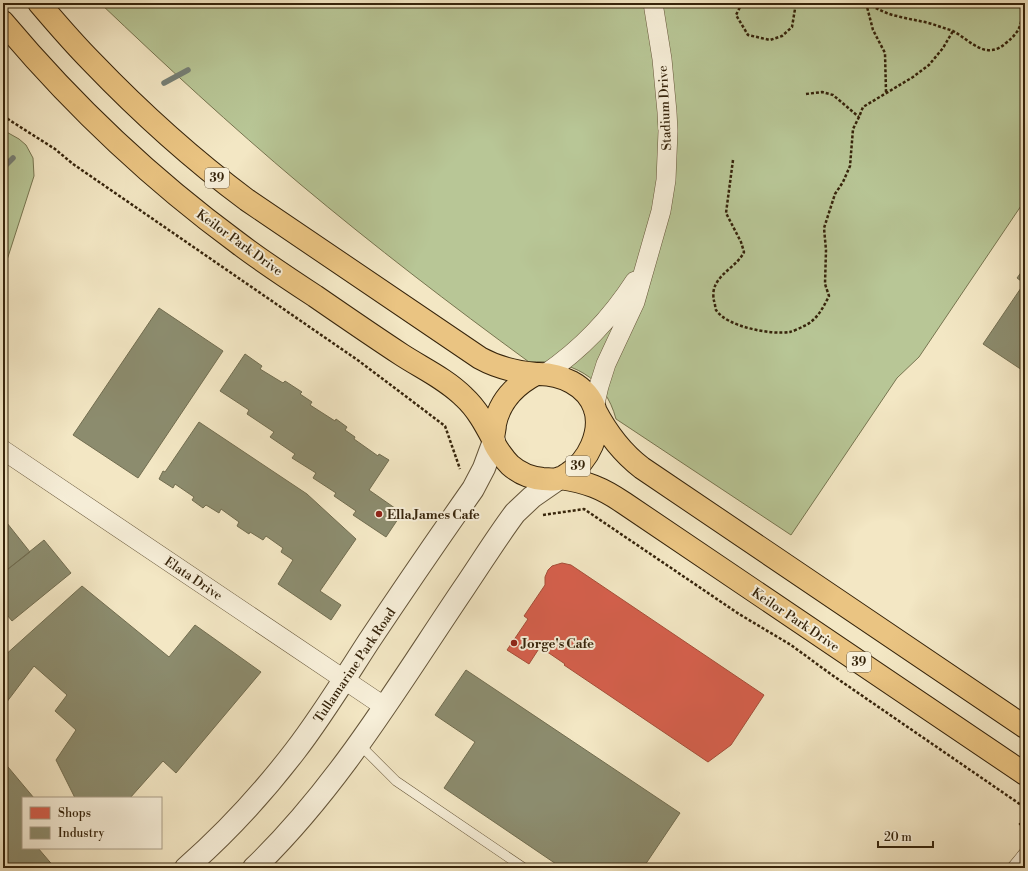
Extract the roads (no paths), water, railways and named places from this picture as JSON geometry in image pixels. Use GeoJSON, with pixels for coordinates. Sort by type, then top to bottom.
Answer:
{"type":"FeatureCollection","features":[{"type":"Feature","properties":{"kind":"main road","name":"39"},"geometry":{"type":"LineString","coordinates":[[39,3],[91,62],[130,100],[214,176],[260,209],[480,358],[505,369],[559,377],[574,383],[583,392],[616,444],[625,454],[642,468],[1025,728]]}},
{"type":"Feature","properties":{"kind":"main road","name":"Keilor Park Drive"},"geometry":{"type":"LineString","coordinates":[[3,22],[26,50],[72,98],[109,134],[177,195],[264,262],[455,389],[474,407],[494,440]]}},
{"type":"Feature","properties":{"kind":"main road"},"geometry":{"type":"LineString","coordinates":[[494,440],[497,418],[506,397],[524,380],[541,374]]}},
{"type":"Feature","properties":{"kind":"main road","name":"39"},"geometry":{"type":"LineString","coordinates":[[494,440],[506,461],[522,474],[537,478],[560,478],[576,468],[587,455],[593,444],[596,425],[594,409]]}},
{"type":"Feature","properties":{"kind":"main road","name":"Keilor Park Drive"},"geometry":{"type":"LineString","coordinates":[[560,478],[590,484],[620,500],[1025,774]]}},
{"type":"Feature","properties":{"kind":"street","name":"Stadium Drive"},"geometry":{"type":"LineString","coordinates":[[647,259],[661,211],[666,180],[668,138],[662,59],[654,3]]}},
{"type":"Feature","properties":{"kind":"street"},"geometry":{"type":"LineString","coordinates":[[541,374],[561,363],[578,349],[611,315],[624,298],[647,259]]}},
{"type":"Feature","properties":{"kind":"street"},"geometry":{"type":"LineString","coordinates":[[594,409],[606,364],[635,302],[647,259]]}},
{"type":"Feature","properties":{"kind":"street","name":"Tullamarine Park Road"},"geometry":{"type":"LineString","coordinates":[[186,868],[238,819],[270,783],[314,726],[370,640],[473,489],[484,468],[494,440]]}},
{"type":"Feature","properties":{"kind":"street","name":"Elata Drive"},"geometry":{"type":"LineString","coordinates":[[3,450],[344,680],[385,706]]}},
{"type":"Feature","properties":{"kind":"street"},"geometry":{"type":"LineString","coordinates":[[254,868],[298,823],[338,773],[515,513],[532,497],[560,478]]}},
{"type":"Feature","properties":{"kind":"lane"},"geometry":{"type":"LineString","coordinates":[[359,744],[396,781],[524,868]]}},
{"type":"Feature","properties":{"kind":"lane"},"geometry":{"type":"LineString","coordinates":[[1012,868],[1025,851]]}},
{"type":"Feature","properties":{"kind":"waterway"},"geometry":{"type":"LineString","coordinates":[[164,83],[188,70]]}},
{"type":"Feature","properties":{"kind":"waterway"},"geometry":{"type":"LineString","coordinates":[[3,168],[13,158]]}},
{"type":"Feature","properties":{"kind":"place","name":"Ella James Cafe"},"geometry":{"type":"Point","coordinates":[379,514]}},
{"type":"Feature","properties":{"kind":"place","name":"Jorge's Cafe"},"geometry":{"type":"Point","coordinates":[514,643]}}]}
